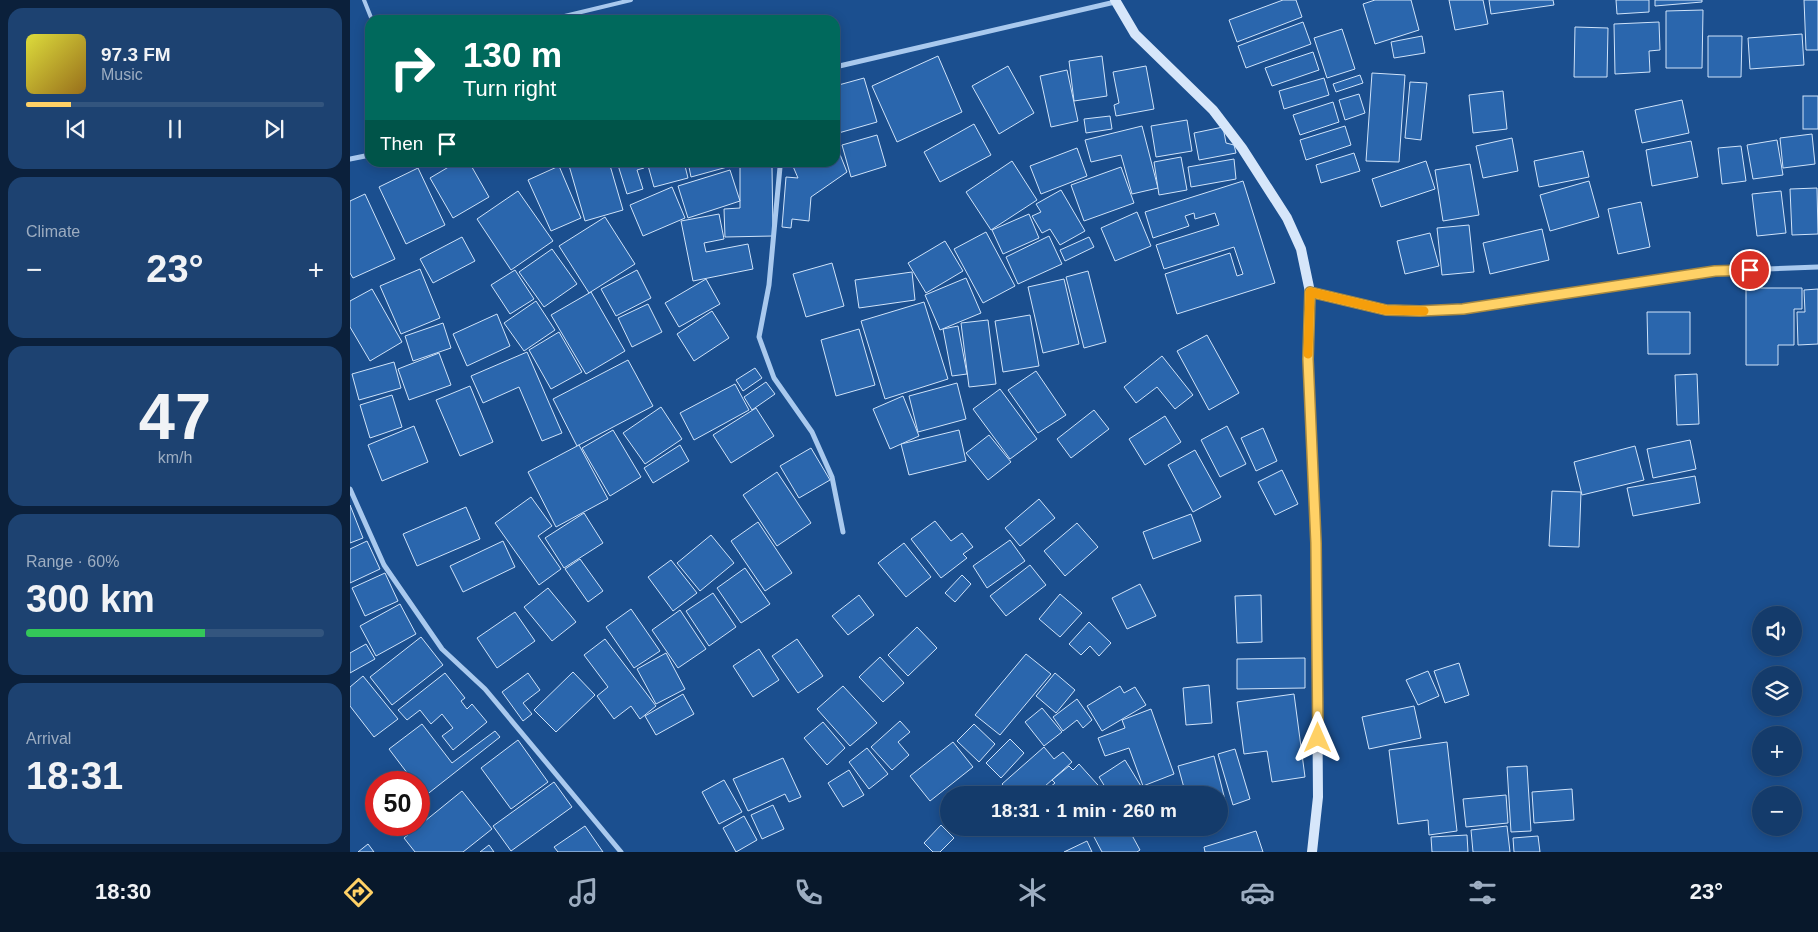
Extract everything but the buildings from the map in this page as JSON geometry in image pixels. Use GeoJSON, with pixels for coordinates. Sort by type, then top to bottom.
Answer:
{"type":"FeatureCollection","features":[{"type":"Feature","properties":{"kind":"main road"},"geometry":{"type":"LineString","coordinates":[[1115,1],[1135,34],[1213,110],[1242,148],[1287,218],[1301,249],[1310,292],[1308,359],[1316,543],[1318,787],[1312,852]]}},
{"type":"Feature","properties":{"kind":"street"},"geometry":{"type":"LineString","coordinates":[[840,66],[1115,1]]}},
{"type":"Feature","properties":{"kind":"street"},"geometry":{"type":"LineString","coordinates":[[350,159],[365,156]]}},
{"type":"Feature","properties":{"kind":"street"},"geometry":{"type":"LineString","coordinates":[[780,167],[769,285],[759,337],[774,378],[812,432],[832,476],[843,532]]}},
{"type":"Feature","properties":{"kind":"street"},"geometry":{"type":"LineString","coordinates":[[1310,292],[1386,310],[1454,310],[1715,271],[1818,267]]}},
{"type":"Feature","properties":{"kind":"street"},"geometry":{"type":"LineString","coordinates":[[350,489],[384,565],[442,649],[485,689],[621,852]]}},
{"type":"Feature","properties":{"kind":"lane"},"geometry":{"type":"LineString","coordinates":[[364,0],[370,15]]}},
{"type":"Feature","properties":{"kind":"lane"},"geometry":{"type":"LineString","coordinates":[[569,15],[631,0]]}},
{"type":"Feature","properties":{"kind":"slow traffic"},"geometry":{"type":"LineString","coordinates":[[1308,354],[1310,292],[1386,310],[1424,311]]}},
{"type":"Feature","properties":{"kind":"route"},"geometry":{"type":"LineString","coordinates":[[1318,738],[1316,543],[1308,359],[1310,292],[1386,310],[1449,310],[1715,271],[1750,270]]}}]}
